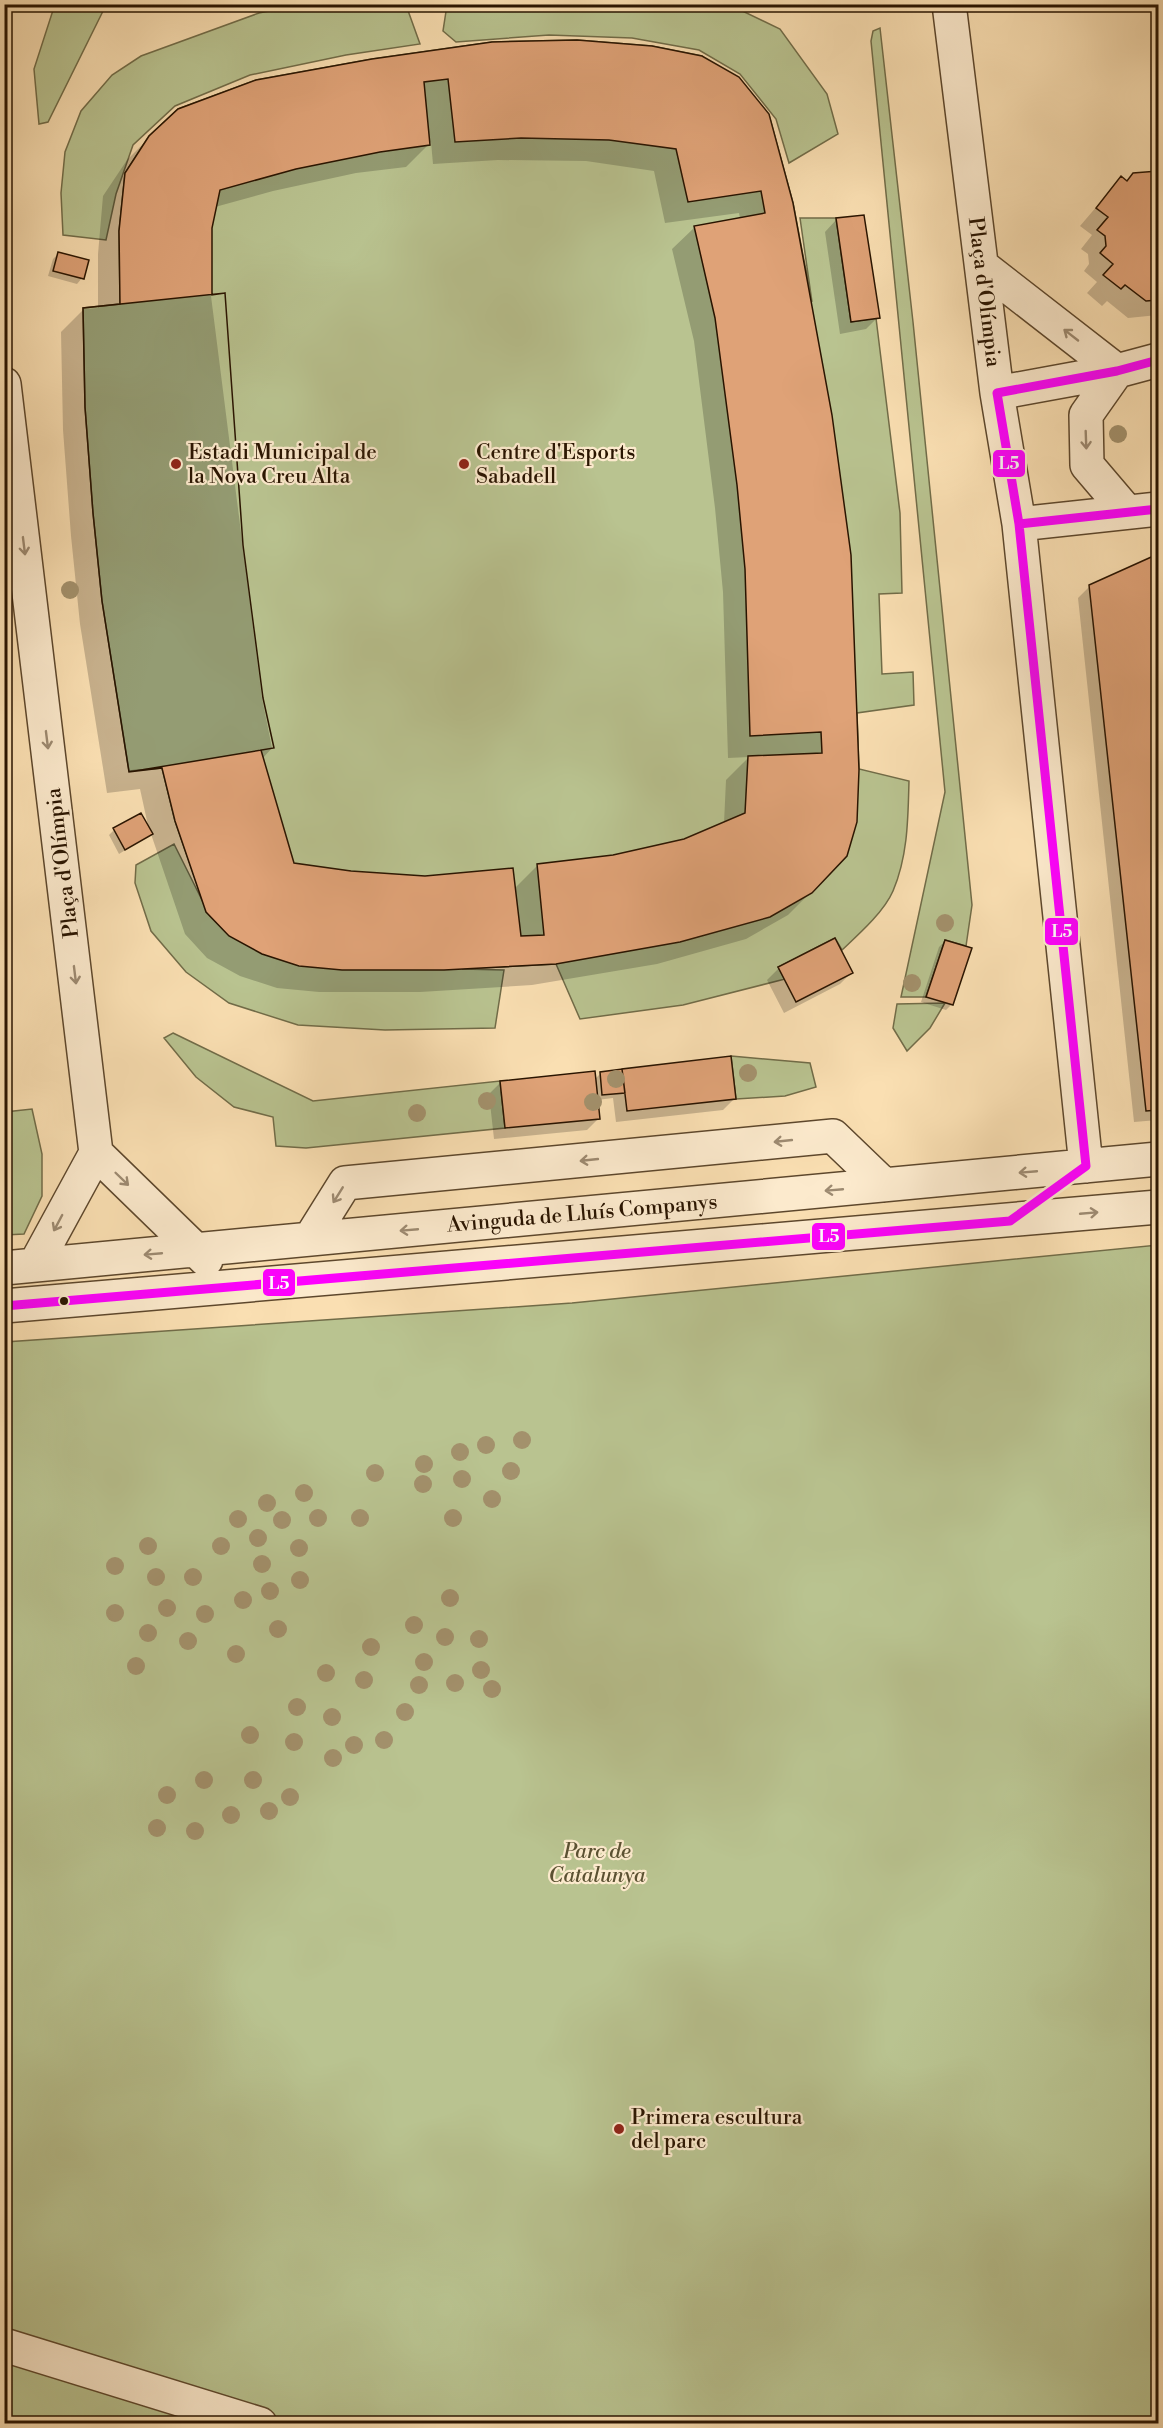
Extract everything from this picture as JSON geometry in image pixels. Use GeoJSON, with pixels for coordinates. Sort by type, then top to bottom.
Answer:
{"type":"FeatureCollection","features":[{"type":"Feature","properties":{"kind":"street","name":"Plaça d'Olímpia"},"geometry":{"type":"LineString","coordinates":[[949,4],[998,393],[1019,524],[1086,1166]]}},
{"type":"Feature","properties":{"kind":"street"},"geometry":{"type":"LineString","coordinates":[[982,266],[1117,371]]}},
{"type":"Feature","properties":{"kind":"street"},"geometry":{"type":"LineString","coordinates":[[998,393],[1117,371],[1158,360]]}},
{"type":"Feature","properties":{"kind":"street"},"geometry":{"type":"LineString","coordinates":[[1117,371],[1086,414],[1087,465],[1143,510]]}},
{"type":"Feature","properties":{"kind":"street","name":"Plaça d'Olímpia"},"geometry":{"type":"LineString","coordinates":[[4,384],[96,1153]]}},
{"type":"Feature","properties":{"kind":"street"},"geometry":{"type":"LineString","coordinates":[[1019,524],[1143,510]]}},
{"type":"Feature","properties":{"kind":"street"},"geometry":{"type":"LineString","coordinates":[[310,1239],[345,1184],[833,1136],[884,1185]]}},
{"type":"Feature","properties":{"kind":"street"},"geometry":{"type":"LineString","coordinates":[[20,1266],[96,1153],[233,1287]]}},
{"type":"Feature","properties":{"kind":"street","name":"Avinguda de Lluís Companys"},"geometry":{"type":"LineString","coordinates":[[20,1266],[1158,1159]]}},
{"type":"Feature","properties":{"kind":"street"},"geometry":{"type":"LineString","coordinates":[[1010,1221],[1086,1166]]}},
{"type":"Feature","properties":{"kind":"street","name":"Avinguda de Lluís Companys"},"geometry":{"type":"LineString","coordinates":[[4,1306],[1158,1207]]}},
{"type":"Feature","properties":{"kind":"street"},"geometry":{"type":"LineString","coordinates":[[4,2344],[260,2424]]}},
{"type":"Feature","properties":{"kind":"green space"},"geometry":{"type":"Polygon","coordinates":[[[55,4],[106,5],[48,122],[39,124],[34,69],[55,4]]]}},
{"type":"Feature","properties":{"kind":"green space"},"geometry":{"type":"Polygon","coordinates":[[[298,5],[406,5],[420,44],[346,55],[250,75],[175,106],[133,145],[116,194],[106,240],[63,235],[61,193],[65,152],[81,111],[112,75],[141,56],[259,13],[298,5]]]}},
{"type":"Feature","properties":{"kind":"green space"},"geometry":{"type":"Polygon","coordinates":[[[447,5],[730,5],[780,29],[827,94],[838,134],[789,163],[776,119],[740,74],[699,50],[632,38],[549,35],[456,42],[443,31],[447,5]]]}},
{"type":"Feature","properties":{"kind":"green space"},"geometry":{"type":"Polygon","coordinates":[[[880,28],[913,322],[972,905],[966,946],[945,940],[926,997],[901,997],[945,792],[871,41],[873,31],[880,28]]]}},
{"type":"Feature","properties":{"kind":"green space","name":"Centre d'Esports Sabadell"},"geometry":{"type":"Polygon","coordinates":[[[577,40],[652,46],[702,56],[769,115],[793,203],[812,302],[800,218],[836,218],[851,322],[876,318],[900,513],[902,593],[879,594],[882,674],[913,672],[914,705],[857,713],[859,769],[909,781],[906,837],[898,878],[883,907],[842,950],[835,938],[778,967],[785,979],[683,1005],[580,1019],[556,964],[462,969],[504,970],[495,1028],[385,1030],[298,1025],[229,1003],[186,972],[151,931],[135,883],[136,865],[174,844],[204,904],[175,821],[162,768],[129,771],[102,601],[85,407],[83,308],[120,304],[119,231],[125,173],[149,136],[178,109],[256,80],[372,59],[492,42],[577,40]]]}},
{"type":"Feature","properties":{"kind":"green space"},"geometry":{"type":"Polygon","coordinates":[[[945,1003],[930,1028],[907,1051],[893,1028],[897,1004],[945,1003]]]}},
{"type":"Feature","properties":{"kind":"green space"},"geometry":{"type":"Polygon","coordinates":[[[173,1033],[313,1101],[500,1081],[505,1128],[306,1148],[276,1146],[273,1117],[234,1107],[196,1077],[164,1038],[173,1033]]]}},
{"type":"Feature","properties":{"kind":"green space"},"geometry":{"type":"Polygon","coordinates":[[[731,1056],[810,1063],[816,1087],[785,1096],[736,1099],[731,1056]]]}},
{"type":"Feature","properties":{"kind":"green space"},"geometry":{"type":"Polygon","coordinates":[[[32,1109],[42,1154],[42,1196],[24,1234],[5,1235],[5,1112],[32,1109]]]}},
{"type":"Feature","properties":{"kind":"green space","name":"Parc de Catalunya"},"geometry":{"type":"Polygon","coordinates":[[[1158,1245],[1158,2423],[5,2423],[5,1342],[572,1303],[1158,1245]]]}},
{"type":"Feature","properties":{"kind":"building","name":"Estadi Municipal de la Nova Creu Alta"},"geometry":{"type":"Polygon","coordinates":[[[577,40],[652,46],[702,56],[739,77],[769,114],[793,203],[832,415],[851,555],[859,770],[857,822],[847,856],[812,893],[770,917],[680,942],[556,964],[444,970],[342,970],[299,966],[262,954],[229,936],[206,912],[175,821],[162,768],[129,772],[102,601],[93,513],[85,407],[83,308],[120,304],[119,231],[125,173],[149,136],[178,109],[256,80],[372,59],[492,42],[577,40]],[[448,79],[424,82],[430,145],[380,152],[296,169],[220,190],[212,228],[212,295],[225,293],[243,545],[263,698],[274,748],[261,750],[294,863],[351,871],[425,876],[513,868],[521,936],[544,935],[537,864],[613,855],[684,839],[745,813],[748,756],[822,753],[821,732],[750,736],[745,569],[737,485],[715,318],[694,226],[765,213],[761,191],[688,202],[676,149],[609,140],[521,138],[455,142],[448,79]]]}},
{"type":"Feature","properties":{"kind":"building"},"geometry":{"type":"Polygon","coordinates":[[[1158,171],[1158,300],[1146,301],[1125,285],[1121,289],[1103,275],[1113,264],[1100,253],[1106,246],[1105,236],[1097,230],[1108,217],[1096,208],[1121,176],[1127,181],[1133,173],[1158,171]]]}},
{"type":"Feature","properties":{"kind":"building"},"geometry":{"type":"Polygon","coordinates":[[[864,215],[880,318],[851,322],[836,218],[864,215]]]}},
{"type":"Feature","properties":{"kind":"building"},"geometry":{"type":"Polygon","coordinates":[[[58,252],[89,260],[84,279],[53,271],[58,252]]]}},
{"type":"Feature","properties":{"kind":"building"},"geometry":{"type":"Polygon","coordinates":[[[225,293],[243,545],[263,698],[274,748],[129,772],[102,601],[93,513],[85,407],[83,308],[225,293]]]}},
{"type":"Feature","properties":{"kind":"building"},"geometry":{"type":"Polygon","coordinates":[[[1158,554],[1158,1110],[1146,1111],[1089,585],[1158,554]]]}},
{"type":"Feature","properties":{"kind":"building"},"geometry":{"type":"Polygon","coordinates":[[[141,813],[153,834],[125,850],[113,828],[141,813]]]}},
{"type":"Feature","properties":{"kind":"building"},"geometry":{"type":"Polygon","coordinates":[[[835,938],[853,973],[796,1002],[778,967],[835,938]]]}},
{"type":"Feature","properties":{"kind":"building"},"geometry":{"type":"Polygon","coordinates":[[[945,940],[972,948],[953,1005],[926,997],[945,940]]]}},
{"type":"Feature","properties":{"kind":"building"},"geometry":{"type":"Polygon","coordinates":[[[731,1056],[736,1099],[627,1111],[622,1069],[731,1056]]]}},
{"type":"Feature","properties":{"kind":"building"},"geometry":{"type":"Polygon","coordinates":[[[622,1069],[625,1093],[602,1095],[600,1072],[622,1069]]]}},
{"type":"Feature","properties":{"kind":"building"},"geometry":{"type":"Polygon","coordinates":[[[595,1071],[600,1119],[505,1128],[500,1081],[595,1071]]]}},
{"type":"Feature","properties":{"kind":"transit line","name":"L5"},"geometry":{"type":"LineString","coordinates":[[1086,1166],[1019,524],[997,393],[1117,371],[1158,360]]}},
{"type":"Feature","properties":{"kind":"transit line","name":"L5"},"geometry":{"type":"LineString","coordinates":[[1019,524],[1158,509]]}},
{"type":"Feature","properties":{"kind":"transit line","name":"L5"},"geometry":{"type":"LineString","coordinates":[[4,1306],[1010,1221],[1086,1166]]}},
{"type":"Feature","properties":{"kind":"place","name":"Estadi Municipal de la Nova Creu Alta"},"geometry":{"type":"Point","coordinates":[176,464]}},
{"type":"Feature","properties":{"kind":"place","name":"Centre d'Esports Sabadell"},"geometry":{"type":"Point","coordinates":[464,464]}},
{"type":"Feature","properties":{"kind":"place","name":"Primera escultura del parc"},"geometry":{"type":"Point","coordinates":[619,2129]}}]}
